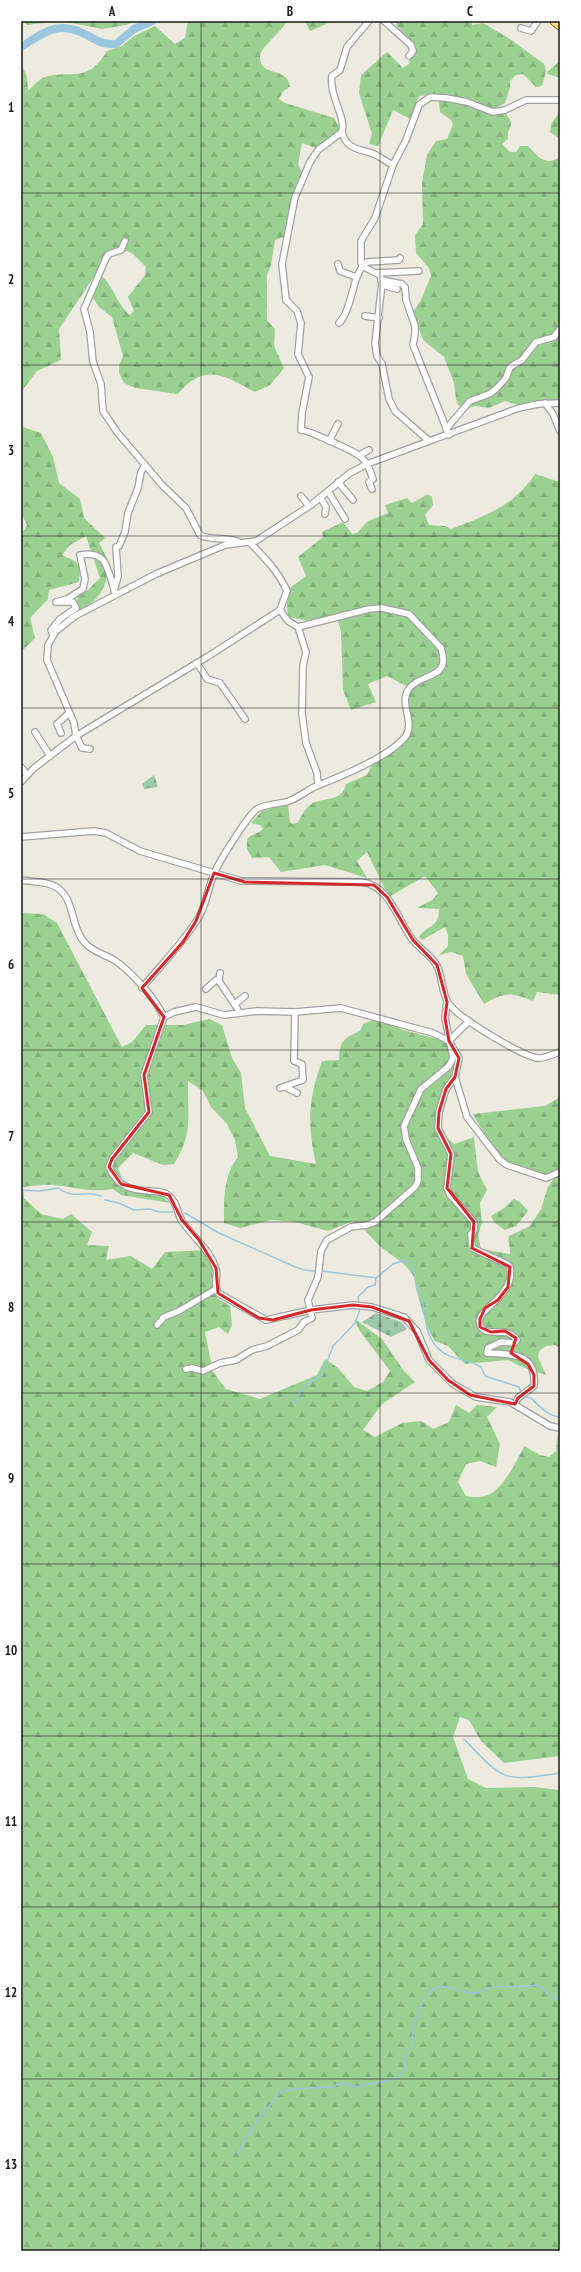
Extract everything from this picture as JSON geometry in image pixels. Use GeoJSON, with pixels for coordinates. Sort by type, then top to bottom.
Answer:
{"type":"FeatureCollection","features":[{"type":"Feature","properties":{"kind":"main road"},"geometry":{"type":"LineString","coordinates":[[555,21],[560,25]]}},
{"type":"Feature","properties":{"kind":"street"},"geometry":{"type":"LineString","coordinates":[[369,21],[348,47],[340,70],[332,76],[331,84],[344,125],[342,132],[345,140],[355,149],[374,154],[393,165]]}},
{"type":"Feature","properties":{"kind":"street"},"geometry":{"type":"LineString","coordinates":[[384,21],[411,45],[413,51],[409,56]]}},
{"type":"Feature","properties":{"kind":"street"},"geometry":{"type":"LineString","coordinates":[[521,28],[531,30],[538,21]]}},
{"type":"Feature","properties":{"kind":"street"},"geometry":{"type":"LineString","coordinates":[[428,440],[395,411],[389,399],[382,364],[377,356],[375,344],[382,283],[380,275],[363,265],[360,256],[361,241],[375,218],[393,165],[406,140],[419,105],[430,97],[467,102],[493,112],[505,110],[526,100],[560,100]]}},
{"type":"Feature","properties":{"kind":"street"},"geometry":{"type":"LineString","coordinates":[[342,132],[318,150],[310,162],[295,197],[282,264],[286,300],[297,311],[301,323],[298,354],[309,377],[302,413],[301,430],[360,455],[367,464],[374,479],[369,482],[372,489]]}},
{"type":"Feature","properties":{"kind":"street"},"geometry":{"type":"LineString","coordinates":[[125,241],[121,250],[113,252],[106,258],[84,309],[90,332],[92,356],[102,384],[103,411],[117,432],[162,486],[186,508],[200,535],[207,538],[229,538],[240,543]]}},
{"type":"Feature","properties":{"kind":"street"},"geometry":{"type":"LineString","coordinates":[[339,323],[354,291],[356,277],[363,265],[367,262],[399,260],[400,258]]}},
{"type":"Feature","properties":{"kind":"street"},"geometry":{"type":"LineString","coordinates":[[338,264],[340,272],[356,277]]}},
{"type":"Feature","properties":{"kind":"street"},"geometry":{"type":"LineString","coordinates":[[376,273],[419,271]]}},
{"type":"Feature","properties":{"kind":"street"},"geometry":{"type":"LineString","coordinates":[[382,283],[397,289]]}},
{"type":"Feature","properties":{"kind":"street"},"geometry":{"type":"LineString","coordinates":[[382,283],[402,284],[405,287],[406,300],[416,334],[413,345],[449,435]]}},
{"type":"Feature","properties":{"kind":"street"},"geometry":{"type":"LineString","coordinates":[[365,316],[379,318]]}},
{"type":"Feature","properties":{"kind":"street"},"geometry":{"type":"LineString","coordinates":[[446,429],[470,401],[489,394],[496,389],[506,378],[510,367],[522,360],[536,342],[554,337],[560,329]]}},
{"type":"Feature","properties":{"kind":"street"},"geometry":{"type":"LineString","coordinates":[[545,403],[553,414],[560,431]]}},
{"type":"Feature","properties":{"kind":"street"},"geometry":{"type":"LineString","coordinates":[[90,749],[82,748],[76,736],[76,728],[46,660],[48,645],[53,635],[70,619],[115,592],[218,547],[240,543],[250,543],[262,538],[309,506],[338,482],[367,464],[428,440],[449,435],[520,408],[545,403],[560,404]]}},
{"type":"Feature","properties":{"kind":"street"},"geometry":{"type":"LineString","coordinates":[[329,441],[338,424]]}},
{"type":"Feature","properties":{"kind":"street"},"geometry":{"type":"LineString","coordinates":[[360,455],[369,450]]}},
{"type":"Feature","properties":{"kind":"street"},"geometry":{"type":"LineString","coordinates":[[115,592],[118,576],[116,547],[119,546],[125,532],[130,507],[138,488],[142,468],[145,466]]}},
{"type":"Feature","properties":{"kind":"street"},"geometry":{"type":"LineString","coordinates":[[338,482],[353,500]]}},
{"type":"Feature","properties":{"kind":"street"},"geometry":{"type":"LineString","coordinates":[[328,491],[345,519]]}},
{"type":"Feature","properties":{"kind":"street"},"geometry":{"type":"LineString","coordinates":[[302,496],[309,506]]}},
{"type":"Feature","properties":{"kind":"street"},"geometry":{"type":"LineString","coordinates":[[320,497],[326,507],[325,514]]}},
{"type":"Feature","properties":{"kind":"street"},"geometry":{"type":"LineString","coordinates":[[21,782],[26,775],[76,736],[197,663],[280,610],[287,591],[274,567],[250,543]]}},
{"type":"Feature","properties":{"kind":"street"},"geometry":{"type":"LineString","coordinates":[[53,635],[51,630],[60,619],[76,608],[73,602],[56,602],[67,599],[84,589],[85,579],[80,555],[92,553],[102,559],[115,592]]}},
{"type":"Feature","properties":{"kind":"street"},"geometry":{"type":"LineString","coordinates":[[142,988],[183,942],[196,921],[214,873],[236,835],[257,810],[290,800],[359,766],[369,764],[406,736],[409,727],[405,701],[408,690],[416,683],[439,672],[442,665],[443,654],[436,642],[409,614],[399,610],[369,609],[298,626],[288,621],[280,610]]}},
{"type":"Feature","properties":{"kind":"street"},"geometry":{"type":"LineString","coordinates":[[298,626],[306,652],[303,666],[302,714],[306,743],[317,773],[318,785]]}},
{"type":"Feature","properties":{"kind":"street"},"geometry":{"type":"LineString","coordinates":[[197,663],[207,679],[220,683],[245,719]]}},
{"type":"Feature","properties":{"kind":"street"},"geometry":{"type":"LineString","coordinates":[[61,733],[57,724],[70,713]]}},
{"type":"Feature","properties":{"kind":"street"},"geometry":{"type":"LineString","coordinates":[[35,732],[50,756]]}},
{"type":"Feature","properties":{"kind":"street"},"geometry":{"type":"LineString","coordinates":[[21,768],[26,775]]}},
{"type":"Feature","properties":{"kind":"street"},"geometry":{"type":"LineString","coordinates":[[21,837],[68,832],[100,832],[140,851],[244,882],[362,882],[374,885],[387,897],[413,940],[437,965],[447,1002],[445,1018],[453,1058],[448,1066],[421,1090],[404,1126],[406,1139],[418,1168],[418,1181],[415,1187],[375,1222],[352,1227],[327,1240],[321,1251],[318,1277],[308,1300],[312,1318],[304,1322],[298,1330],[267,1346],[252,1350],[236,1360],[220,1363],[203,1371],[192,1368],[186,1369]]}},
{"type":"Feature","properties":{"kind":"street"},"geometry":{"type":"LineString","coordinates":[[21,880],[50,884],[59,889],[68,900],[77,931],[85,944],[91,949],[123,966],[164,1017]]}},
{"type":"Feature","properties":{"kind":"street"},"geometry":{"type":"LineString","coordinates":[[220,973],[219,981],[235,1004],[239,1013]]}},
{"type":"Feature","properties":{"kind":"street"},"geometry":{"type":"LineString","coordinates":[[206,989],[216,980],[219,981]]}},
{"type":"Feature","properties":{"kind":"street"},"geometry":{"type":"LineString","coordinates":[[235,1004],[245,996]]}},
{"type":"Feature","properties":{"kind":"street"},"geometry":{"type":"LineString","coordinates":[[447,1002],[469,1021],[525,1055],[541,1058],[560,1052]]}},
{"type":"Feature","properties":{"kind":"street"},"geometry":{"type":"LineString","coordinates":[[515,1404],[518,1398],[534,1386],[533,1372],[528,1364],[519,1356],[510,1353],[487,1353],[488,1348],[502,1342],[514,1343],[517,1340],[505,1331],[485,1331],[481,1327],[480,1319],[486,1308],[498,1300],[508,1287],[510,1267],[507,1264],[474,1249],[472,1246],[471,1234],[474,1231],[474,1222],[450,1195],[447,1188],[451,1154],[438,1128],[439,1112],[446,1089],[455,1077],[459,1058],[449,1041],[433,1033],[341,1008],[295,1012],[257,1011],[224,1015],[196,1007],[174,1012],[164,1017],[144,1076],[149,1112],[112,1159],[109,1167],[114,1178],[121,1184],[133,1189],[164,1192],[174,1200],[182,1220],[199,1240],[216,1268],[216,1290],[225,1298],[266,1320],[311,1310],[361,1305],[404,1317],[416,1331],[429,1360],[453,1384],[476,1397],[502,1400],[515,1404],[550,1426],[560,1428]]}},
{"type":"Feature","properties":{"kind":"street"},"geometry":{"type":"LineString","coordinates":[[295,1012],[294,1061],[302,1064],[303,1080],[283,1088],[297,1093]]}},
{"type":"Feature","properties":{"kind":"street"},"geometry":{"type":"LineString","coordinates":[[449,1041],[469,1021]]}},
{"type":"Feature","properties":{"kind":"street"},"geometry":{"type":"LineString","coordinates":[[455,1077],[467,1117],[500,1160],[507,1165],[546,1178],[560,1172]]}},
{"type":"Feature","properties":{"kind":"street"},"geometry":{"type":"LineString","coordinates":[[157,1325],[164,1317],[179,1311],[216,1290]]}},
{"type":"Feature","properties":{"kind":"highlighted area"},"geometry":{"type":"Polygon","coordinates":[[[214,873],[245,882],[374,885],[387,897],[413,940],[437,965],[447,1002],[445,1018],[449,1041],[459,1058],[455,1077],[446,1089],[439,1112],[438,1128],[451,1154],[447,1188],[474,1222],[472,1248],[510,1267],[508,1287],[498,1300],[485,1308],[480,1319],[480,1327],[491,1332],[505,1331],[516,1338],[511,1353],[528,1364],[534,1375],[534,1386],[518,1398],[515,1404],[470,1395],[448,1380],[429,1360],[409,1321],[372,1307],[353,1305],[311,1310],[273,1320],[259,1318],[218,1293],[216,1268],[199,1240],[182,1220],[169,1195],[121,1184],[109,1167],[112,1159],[149,1112],[144,1075],[164,1017],[142,988],[183,942],[196,921],[214,873]]]}},
{"type":"Feature","properties":{"kind":"green space"},"geometry":{"type":"Polygon","coordinates":[[[24,21],[61,21],[27,25],[24,21]]]}},
{"type":"Feature","properties":{"kind":"green space"},"geometry":{"type":"Polygon","coordinates":[[[61,21],[136,21],[126,25],[102,29],[61,21]]]}},
{"type":"Feature","properties":{"kind":"green space"},"geometry":{"type":"Polygon","coordinates":[[[188,21],[287,21],[281,30],[263,49],[260,57],[261,63],[264,68],[284,76],[288,81],[290,87],[283,91],[279,99],[285,103],[334,118],[339,127],[339,133],[316,148],[302,143],[298,164],[303,174],[285,237],[275,240],[271,265],[267,275],[267,320],[275,329],[274,346],[284,368],[270,385],[255,392],[234,381],[215,375],[206,375],[197,378],[188,384],[178,394],[135,388],[124,383],[119,373],[119,365],[123,356],[112,317],[99,307],[91,295],[100,275],[109,284],[125,311],[130,315],[134,311],[128,297],[145,275],[146,267],[133,254],[127,251],[114,255],[103,263],[59,329],[61,360],[37,371],[21,392],[21,63],[27,77],[28,91],[37,82],[45,77],[87,71],[100,61],[107,51],[122,46],[134,36],[155,26],[175,44],[185,38],[188,21]]]}},
{"type":"Feature","properties":{"kind":"green space"},"geometry":{"type":"Polygon","coordinates":[[[305,21],[333,21],[310,31],[305,21]]]}},
{"type":"Feature","properties":{"kind":"green space"},"geometry":{"type":"Polygon","coordinates":[[[397,21],[472,21],[472,25],[483,23],[510,39],[544,64],[546,71],[542,86],[536,87],[523,74],[516,75],[510,81],[510,87],[505,103],[496,108],[489,109],[481,104],[448,94],[419,96],[410,119],[393,110],[378,146],[369,144],[372,134],[359,93],[361,75],[387,52],[403,68],[409,64],[413,43],[396,25],[397,21]]]}},
{"type":"Feature","properties":{"kind":"green space"},"geometry":{"type":"Polygon","coordinates":[[[560,61],[560,78],[548,74],[547,72],[560,61]]]}},
{"type":"Feature","properties":{"kind":"green space"},"geometry":{"type":"Polygon","coordinates":[[[441,99],[463,102],[498,115],[506,114],[511,124],[508,131],[508,139],[502,144],[510,152],[516,152],[520,146],[528,146],[538,157],[545,161],[554,160],[560,157],[560,401],[518,405],[505,401],[489,408],[476,406],[464,409],[458,405],[454,383],[444,357],[423,340],[413,312],[421,300],[431,276],[429,268],[416,253],[415,235],[423,224],[422,182],[427,155],[436,141],[447,139],[453,124],[451,120],[440,112],[439,102],[441,99]]]}},
{"type":"Feature","properties":{"kind":"green space"},"geometry":{"type":"Polygon","coordinates":[[[560,111],[560,139],[550,132],[551,124],[560,111]]]}},
{"type":"Feature","properties":{"kind":"green space"},"geometry":{"type":"Polygon","coordinates":[[[21,421],[23,427],[41,433],[53,457],[59,483],[80,499],[84,518],[105,538],[99,543],[110,564],[105,570],[105,583],[100,594],[80,611],[77,602],[78,596],[87,591],[100,578],[86,536],[70,545],[62,555],[75,561],[80,567],[79,582],[49,590],[48,599],[30,618],[35,638],[21,652],[21,535],[27,525],[21,513],[21,421]]]}},
{"type":"Feature","properties":{"kind":"green space"},"geometry":{"type":"Polygon","coordinates":[[[535,474],[560,482],[560,995],[537,992],[533,1001],[513,995],[503,995],[484,1004],[466,974],[463,956],[451,952],[439,955],[448,946],[448,935],[445,927],[422,940],[419,937],[435,923],[439,909],[417,908],[432,900],[438,893],[425,876],[389,897],[367,852],[357,861],[367,878],[325,865],[281,872],[269,857],[252,858],[247,849],[247,839],[263,829],[260,825],[251,823],[262,811],[288,804],[290,822],[292,824],[297,823],[306,809],[313,803],[333,798],[341,794],[346,784],[367,775],[372,765],[406,740],[412,724],[406,686],[387,676],[368,684],[376,702],[351,710],[343,690],[341,631],[337,618],[324,624],[288,617],[287,604],[290,588],[306,576],[298,557],[323,537],[322,532],[343,522],[352,534],[357,533],[368,521],[388,513],[385,505],[407,498],[412,503],[428,494],[432,497],[433,505],[425,515],[429,525],[445,526],[451,529],[498,509],[518,494],[535,474]]]}},
{"type":"Feature","properties":{"kind":"green space"},"geometry":{"type":"Polygon","coordinates":[[[154,775],[158,787],[144,789],[142,784],[154,775]]]}},
{"type":"Feature","properties":{"kind":"green space"},"geometry":{"type":"Polygon","coordinates":[[[21,913],[43,914],[57,923],[122,1047],[132,1042],[146,1025],[183,1025],[209,1019],[222,1025],[232,1058],[241,1073],[245,1108],[270,1156],[316,1164],[311,1136],[310,1112],[317,1075],[322,1061],[339,1060],[340,1049],[343,1041],[349,1036],[360,1031],[363,1024],[374,1020],[388,1023],[403,1030],[445,1041],[457,1057],[453,1076],[445,1087],[437,1128],[454,1144],[474,1137],[478,1172],[487,1190],[480,1203],[482,1223],[478,1235],[481,1249],[510,1254],[508,1241],[509,1236],[530,1226],[541,1209],[548,1187],[557,1174],[538,1177],[516,1168],[498,1152],[484,1133],[473,1114],[545,1106],[560,1097],[560,1348],[555,1345],[546,1346],[539,1351],[538,1357],[546,1375],[522,1367],[508,1360],[465,1364],[448,1346],[435,1341],[426,1322],[416,1289],[415,1278],[411,1272],[353,1221],[328,1231],[295,1222],[271,1220],[240,1228],[224,1223],[225,1188],[229,1172],[238,1157],[235,1140],[227,1124],[211,1107],[203,1091],[188,1081],[187,1133],[180,1153],[174,1164],[163,1165],[133,1153],[118,1168],[124,1186],[155,1190],[170,1203],[121,1195],[113,1189],[90,1190],[50,1185],[23,1187],[24,1198],[41,1214],[63,1219],[71,1214],[92,1232],[87,1245],[109,1246],[106,1260],[131,1256],[152,1269],[165,1252],[211,1250],[219,1275],[217,1298],[230,1306],[232,1325],[228,1334],[219,1327],[205,1332],[213,1372],[226,1389],[260,1399],[317,1375],[325,1359],[338,1368],[354,1387],[367,1391],[383,1382],[390,1371],[359,1330],[355,1319],[382,1339],[404,1371],[415,1382],[382,1404],[363,1430],[375,1437],[402,1423],[421,1421],[433,1429],[449,1422],[456,1405],[469,1413],[477,1405],[497,1407],[487,1417],[500,1444],[496,1467],[480,1461],[466,1464],[458,1482],[466,1496],[484,1496],[493,1492],[509,1474],[524,1446],[540,1455],[549,1457],[556,1451],[558,1433],[560,1433],[560,1756],[504,1763],[481,1741],[469,1720],[460,1717],[453,1737],[468,1779],[486,1788],[533,1787],[560,1790],[560,2251],[21,2251],[21,913]]]}},
{"type":"Feature","properties":{"kind":"green space"},"geometry":{"type":"Polygon","coordinates":[[[514,1199],[520,1202],[528,1211],[516,1226],[505,1230],[495,1223],[491,1216],[504,1208],[514,1199]]]}},
{"type":"Feature","properties":{"kind":"green space"},"geometry":{"type":"Polygon","coordinates":[[[376,1313],[401,1322],[407,1329],[391,1337],[362,1322],[376,1313]]]}},
{"type":"Feature","properties":{"kind":"waterway"},"geometry":{"type":"LineString","coordinates":[[21,47],[45,32],[60,28],[68,28],[77,31],[97,41],[116,44],[134,29],[152,21]]}},
{"type":"Feature","properties":{"kind":"waterway"},"geometry":{"type":"LineString","coordinates":[[21,1190],[40,1191],[58,1188],[70,1194],[95,1194],[101,1196]]}},
{"type":"Feature","properties":{"kind":"waterway"},"geometry":{"type":"LineString","coordinates":[[105,1200],[119,1203],[134,1210],[150,1209],[159,1212],[173,1212]]}},
{"type":"Feature","properties":{"kind":"waterway"},"geometry":{"type":"LineString","coordinates":[[185,1213],[217,1232],[293,1266],[304,1270],[315,1271]]}},
{"type":"Feature","properties":{"kind":"waterway"},"geometry":{"type":"LineString","coordinates":[[322,1271],[376,1278],[393,1264],[406,1260],[413,1267],[423,1304],[429,1335],[435,1345],[451,1357],[481,1367],[485,1376],[519,1387],[521,1393]]}},
{"type":"Feature","properties":{"kind":"waterway"},"geometry":{"type":"LineString","coordinates":[[359,1303],[358,1297],[368,1287],[375,1285],[376,1278]]}},
{"type":"Feature","properties":{"kind":"waterway"},"geometry":{"type":"LineString","coordinates":[[297,1404],[298,1396],[306,1385],[322,1375],[333,1346],[355,1323],[360,1309]]}},
{"type":"Feature","properties":{"kind":"waterway"},"geometry":{"type":"LineString","coordinates":[[523,1396],[531,1398],[548,1413],[560,1417]]}},
{"type":"Feature","properties":{"kind":"waterway"},"geometry":{"type":"LineString","coordinates":[[464,1739],[497,1771],[505,1775],[526,1777],[560,1773]]}},
{"type":"Feature","properties":{"kind":"waterway"},"geometry":{"type":"LineString","coordinates":[[410,2049],[413,2028],[417,2015],[426,1997],[434,1989],[446,1987],[464,1992],[478,1993],[494,1987],[537,1985],[554,1998],[560,1999]]}},
{"type":"Feature","properties":{"kind":"waterway"},"geometry":{"type":"LineString","coordinates":[[238,2153],[258,2119],[281,2092],[292,2089],[331,2087],[342,2083],[357,2087],[398,2078],[405,2069],[405,2056],[407,2053]]}}]}
